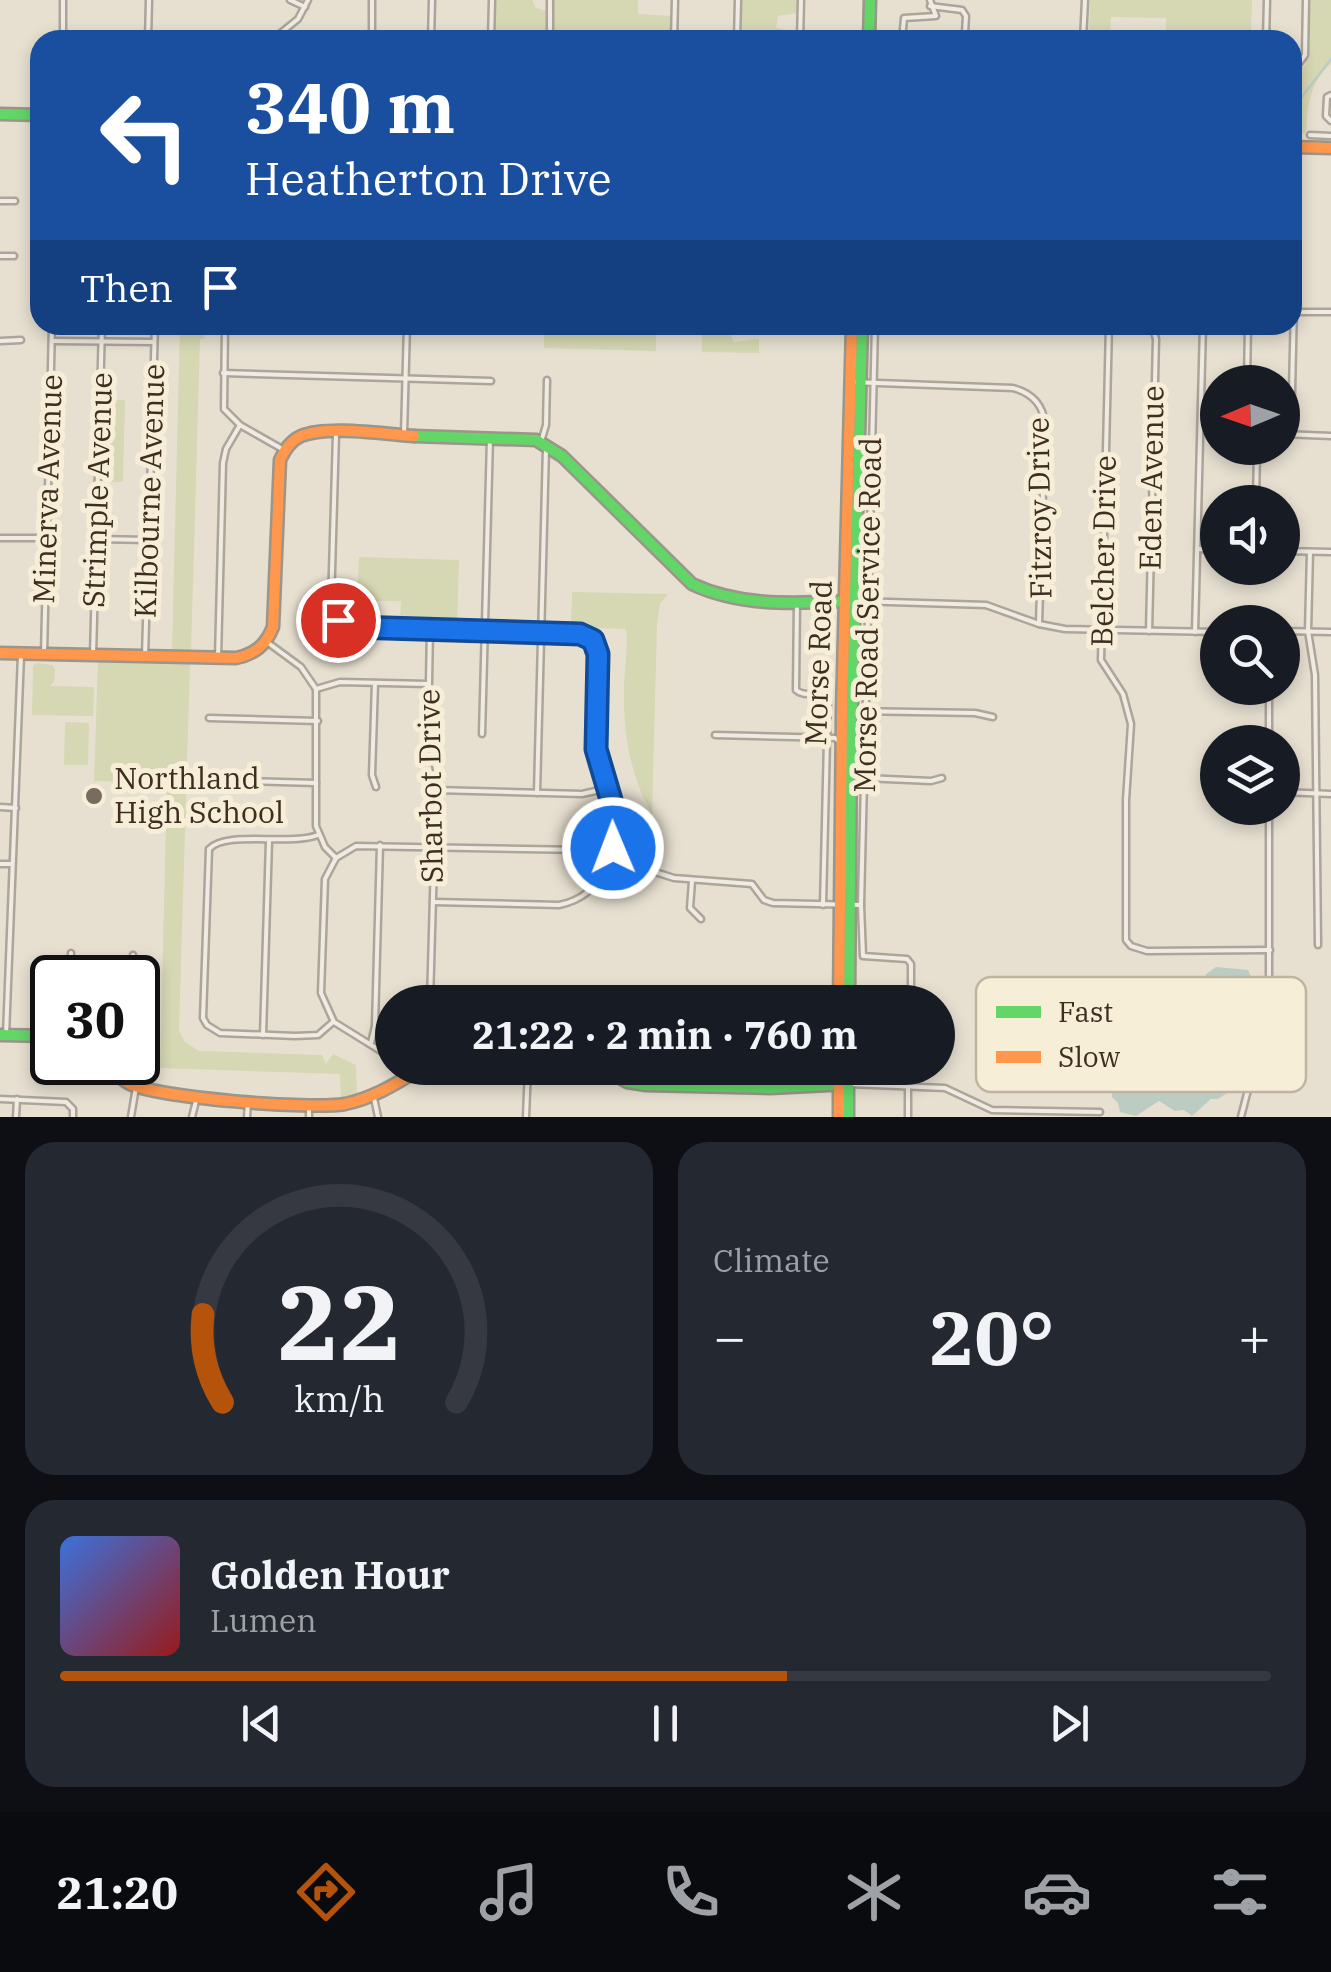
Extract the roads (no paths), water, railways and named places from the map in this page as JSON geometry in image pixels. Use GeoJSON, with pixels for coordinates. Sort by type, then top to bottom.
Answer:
{"type":"FeatureCollection","features":[{"type":"Feature","properties":{"kind":"street"},"geometry":{"type":"LineString","coordinates":[[62,30],[64,0]]}},
{"type":"Feature","properties":{"kind":"street"},"geometry":{"type":"LineString","coordinates":[[148,30],[149,0]]}},
{"type":"Feature","properties":{"kind":"street"},"geometry":{"type":"LineString","coordinates":[[290,0],[305,7]]}},
{"type":"Feature","properties":{"kind":"street"},"geometry":{"type":"LineString","coordinates":[[284,30],[298,18],[308,0]]}},
{"type":"Feature","properties":{"kind":"street"},"geometry":{"type":"LineString","coordinates":[[372,0],[372,30]]}},
{"type":"Feature","properties":{"kind":"street"},"geometry":{"type":"LineString","coordinates":[[432,0],[432,30]]}},
{"type":"Feature","properties":{"kind":"street"},"geometry":{"type":"LineString","coordinates":[[492,0],[492,30]]}},
{"type":"Feature","properties":{"kind":"street"},"geometry":{"type":"LineString","coordinates":[[550,0],[550,30]]}},
{"type":"Feature","properties":{"kind":"street"},"geometry":{"type":"LineString","coordinates":[[674,30],[675,0]]}},
{"type":"Feature","properties":{"kind":"street"},"geometry":{"type":"LineString","coordinates":[[738,0],[738,30]]}},
{"type":"Feature","properties":{"kind":"street"},"geometry":{"type":"LineString","coordinates":[[800,30],[801,0]]}},
{"type":"Feature","properties":{"kind":"street"},"geometry":{"type":"LineString","coordinates":[[869,30],[870,0]]}},
{"type":"Feature","properties":{"kind":"street"},"geometry":{"type":"LineString","coordinates":[[1084,30],[1085,0]]}},
{"type":"Feature","properties":{"kind":"street"},"geometry":{"type":"LineString","coordinates":[[1266,30],[1267,0]]}},
{"type":"Feature","properties":{"kind":"street"},"geometry":{"type":"LineString","coordinates":[[1302,59],[1306,0]]}},
{"type":"Feature","properties":{"kind":"street"},"geometry":{"type":"LineString","coordinates":[[903,30],[904,18],[934,17],[936,10],[930,3]]}},
{"type":"Feature","properties":{"kind":"street"},"geometry":{"type":"LineString","coordinates":[[930,3],[962,10],[966,16],[965,30]]}},
{"type":"Feature","properties":{"kind":"street"},"geometry":{"type":"LineString","coordinates":[[1331,95],[1326,96],[1326,116],[1331,121]]}},
{"type":"Feature","properties":{"kind":"street"},"geometry":{"type":"LineString","coordinates":[[0,114],[30,115]]}},
{"type":"Feature","properties":{"kind":"street"},"geometry":{"type":"LineString","coordinates":[[1310,135],[1331,136]]}},
{"type":"Feature","properties":{"kind":"street"},"geometry":{"type":"LineString","coordinates":[[1302,147],[1331,148]]}},
{"type":"Feature","properties":{"kind":"street"},"geometry":{"type":"LineString","coordinates":[[0,200],[14,201]]}},
{"type":"Feature","properties":{"kind":"street"},"geometry":{"type":"LineString","coordinates":[[0,256],[14,256]]}},
{"type":"Feature","properties":{"kind":"street"},"geometry":{"type":"LineString","coordinates":[[1302,312],[1331,312]]}},
{"type":"Feature","properties":{"kind":"street","name":"Minerva Avenue"},"geometry":{"type":"LineString","coordinates":[[44,654],[52,335]]}},
{"type":"Feature","properties":{"kind":"street","name":"Strimple Avenue"},"geometry":{"type":"LineString","coordinates":[[94,655],[102,335]]}},
{"type":"Feature","properties":{"kind":"street","name":"Kilbourne Avenue"},"geometry":{"type":"LineString","coordinates":[[145,656],[154,335]]}},
{"type":"Feature","properties":{"kind":"street"},"geometry":{"type":"LineString","coordinates":[[225,335],[224,409],[240,424],[284,450]]}},
{"type":"Feature","properties":{"kind":"street"},"geometry":{"type":"LineString","coordinates":[[404,434],[407,335]]}},
{"type":"Feature","properties":{"kind":"street","name":"Morse Road"},"geometry":{"type":"LineString","coordinates":[[841,985],[850,905],[841,743],[850,602],[857,335]]}},
{"type":"Feature","properties":{"kind":"street","name":"Morse Road"},"geometry":{"type":"LineString","coordinates":[[855,382],[859,335]]}},
{"type":"Feature","properties":{"kind":"street","name":"Morse Road Service Road"},"geometry":{"type":"LineString","coordinates":[[875,335],[864,778],[850,905],[862,933],[863,956],[908,959],[911,985]]}},
{"type":"Feature","properties":{"kind":"street","name":"Belcher Drive"},"geometry":{"type":"LineString","coordinates":[[1110,335],[1102,664],[1124,694],[1131,724],[1124,933],[1131,946],[1147,951],[1270,950]]}},
{"type":"Feature","properties":{"kind":"street","name":"Eden Avenue"},"geometry":{"type":"LineString","coordinates":[[1148,631],[1155,335]]}},
{"type":"Feature","properties":{"kind":"street"},"geometry":{"type":"LineString","coordinates":[[1196,632],[1203,335]]}},
{"type":"Feature","properties":{"kind":"street"},"geometry":{"type":"LineString","coordinates":[[1247,365],[1248,335]]}},
{"type":"Feature","properties":{"kind":"street"},"geometry":{"type":"LineString","coordinates":[[1292,365],[1293,335]]}},
{"type":"Feature","properties":{"kind":"street"},"geometry":{"type":"LineString","coordinates":[[0,341],[21,340]]}},
{"type":"Feature","properties":{"kind":"street"},"geometry":{"type":"LineString","coordinates":[[52,341],[154,342]]}},
{"type":"Feature","properties":{"kind":"street"},"geometry":{"type":"LineString","coordinates":[[224,373],[491,381]]}},
{"type":"Feature","properties":{"kind":"street"},"geometry":{"type":"LineString","coordinates":[[536,793],[547,380]]}},
{"type":"Feature","properties":{"kind":"street"},"geometry":{"type":"LineString","coordinates":[[855,382],[874,384]]}},
{"type":"Feature","properties":{"kind":"street","name":"Fitzroy Drive"},"geometry":{"type":"LineString","coordinates":[[874,384],[1013,388],[1030,395],[1040,405],[1045,424],[1039,624]]}},
{"type":"Feature","properties":{"kind":"street"},"geometry":{"type":"LineString","coordinates":[[218,658],[223,463],[228,444],[240,424]]}},
{"type":"Feature","properties":{"kind":"street"},"geometry":{"type":"LineString","coordinates":[[336,432],[331,600],[338,620],[353,627],[580,634],[593,640],[598,649],[596,749],[615,823],[611,856],[599,882],[570,903],[433,902]]}},
{"type":"Feature","properties":{"kind":"street"},"geometry":{"type":"LineString","coordinates":[[0,653],[218,658],[251,655],[268,642],[274,619],[279,468],[284,450],[295,438],[307,433],[336,432],[490,436],[544,444],[562,456],[692,584],[709,594],[734,599],[986,604],[1065,630],[1200,632]]}},
{"type":"Feature","properties":{"kind":"street"},"geometry":{"type":"LineString","coordinates":[[1300,434],[1331,436]]}},
{"type":"Feature","properties":{"kind":"street"},"geometry":{"type":"LineString","coordinates":[[482,734],[490,436]]}},
{"type":"Feature","properties":{"kind":"street"},"geometry":{"type":"LineString","coordinates":[[0,538],[47,538]]}},
{"type":"Feature","properties":{"kind":"street"},"geometry":{"type":"LineString","coordinates":[[96,539],[149,540]]}},
{"type":"Feature","properties":{"kind":"street"},"geometry":{"type":"LineString","coordinates":[[1300,552],[1331,552]]}},
{"type":"Feature","properties":{"kind":"street"},"geometry":{"type":"LineString","coordinates":[[1310,552],[1308,632],[1315,675],[1318,945]]}},
{"type":"Feature","properties":{"kind":"street","name":"Morse Road Service Road"},"geometry":{"type":"LineString","coordinates":[[796,601],[795,686],[800,694],[828,699],[823,905]]}},
{"type":"Feature","properties":{"kind":"street","name":"Morse Road"},"geometry":{"type":"LineString","coordinates":[[849,985],[850,602]]}},
{"type":"Feature","properties":{"kind":"street","name":"Sharbot Drive"},"geometry":{"type":"LineString","coordinates":[[430,630],[428,734],[436,790],[431,985]]}},
{"type":"Feature","properties":{"kind":"street"},"geometry":{"type":"LineString","coordinates":[[1300,632],[1331,632]]}},
{"type":"Feature","properties":{"kind":"street"},"geometry":{"type":"LineString","coordinates":[[268,642],[301,667],[316,689],[315,819],[318,835],[336,858]]}},
{"type":"Feature","properties":{"kind":"street"},"geometry":{"type":"LineString","coordinates":[[21,653],[3,1035],[30,1036]]}},
{"type":"Feature","properties":{"kind":"street"},"geometry":{"type":"LineString","coordinates":[[316,689],[340,682],[428,684]]}},
{"type":"Feature","properties":{"kind":"street"},"geometry":{"type":"LineString","coordinates":[[375,683],[372,775],[376,787]]}},
{"type":"Feature","properties":{"kind":"street"},"geometry":{"type":"LineString","coordinates":[[852,711],[975,713],[993,717]]}},
{"type":"Feature","properties":{"kind":"street"},"geometry":{"type":"LineString","coordinates":[[209,718],[318,721]]}},
{"type":"Feature","properties":{"kind":"street"},"geometry":{"type":"LineString","coordinates":[[715,735],[827,738],[841,743],[850,790]]}},
{"type":"Feature","properties":{"kind":"street"},"geometry":{"type":"LineString","coordinates":[[864,778],[942,778]]}},
{"type":"Feature","properties":{"kind":"street"},"geometry":{"type":"LineString","coordinates":[[207,780],[316,783]]}},
{"type":"Feature","properties":{"kind":"street"},"geometry":{"type":"LineString","coordinates":[[436,790],[582,794],[609,788]]}},
{"type":"Feature","properties":{"kind":"street"},"geometry":{"type":"LineString","coordinates":[[1300,793],[1331,794]]}},
{"type":"Feature","properties":{"kind":"street"},"geometry":{"type":"LineString","coordinates":[[0,808],[16,808]]}},
{"type":"Feature","properties":{"kind":"street"},"geometry":{"type":"LineString","coordinates":[[1269,825],[1270,977]]}},
{"type":"Feature","properties":{"kind":"street"},"geometry":{"type":"LineString","coordinates":[[318,835],[300,841],[222,840],[212,845],[206,860],[203,1010],[206,1026],[220,1033],[312,1036],[334,1022]]}},
{"type":"Feature","properties":{"kind":"street"},"geometry":{"type":"LineString","coordinates":[[264,1035],[269,841]]}},
{"type":"Feature","properties":{"kind":"street"},"geometry":{"type":"LineString","coordinates":[[371,1043],[375,1026],[380,845]]}},
{"type":"Feature","properties":{"kind":"street"},"geometry":{"type":"LineString","coordinates":[[375,1046],[334,1022],[322,1000],[320,981],[323,890],[328,870],[336,858],[356,846],[585,850],[692,882],[752,884],[764,900],[772,903],[850,905]]}},
{"type":"Feature","properties":{"kind":"street"},"geometry":{"type":"LineString","coordinates":[[0,864],[11,864]]}},
{"type":"Feature","properties":{"kind":"street"},"geometry":{"type":"LineString","coordinates":[[692,882],[690,908],[701,919]]}},
{"type":"Feature","properties":{"kind":"street"},"geometry":{"type":"LineString","coordinates":[[0,977],[7,978]]}},
{"type":"Feature","properties":{"kind":"street"},"geometry":{"type":"LineString","coordinates":[[132,1117],[137,1086],[248,1102],[340,1104],[373,1096],[386,1085]]}},
{"type":"Feature","properties":{"kind":"street"},"geometry":{"type":"LineString","coordinates":[[526,1117],[527,1085]]}},
{"type":"Feature","properties":{"kind":"street"},"geometry":{"type":"LineString","coordinates":[[633,1085],[826,1085]]}},
{"type":"Feature","properties":{"kind":"street"},"geometry":{"type":"LineString","coordinates":[[839,1117],[844,1085]]}},
{"type":"Feature","properties":{"kind":"street"},"geometry":{"type":"LineString","coordinates":[[844,1085],[848,1117]]}},
{"type":"Feature","properties":{"kind":"street"},"geometry":{"type":"LineString","coordinates":[[908,1117],[907,1085],[945,1088],[992,1110],[1032,1114],[1100,1112]]}},
{"type":"Feature","properties":{"kind":"street"},"geometry":{"type":"LineString","coordinates":[[1241,1117],[1247,1092]]}},
{"type":"Feature","properties":{"kind":"street"},"geometry":{"type":"LineString","coordinates":[[373,1096],[378,1117]]}},
{"type":"Feature","properties":{"kind":"street"},"geometry":{"type":"LineString","coordinates":[[192,1117],[197,1097]]}},
{"type":"Feature","properties":{"kind":"street"},"geometry":{"type":"LineString","coordinates":[[0,1099],[66,1102],[73,1116]]}},
{"type":"Feature","properties":{"kind":"street"},"geometry":{"type":"LineString","coordinates":[[16,1117],[17,1099]]}},
{"type":"Feature","properties":{"kind":"street"},"geometry":{"type":"LineString","coordinates":[[248,1102],[248,1117]]}},
{"type":"Feature","properties":{"kind":"street"},"geometry":{"type":"LineString","coordinates":[[309,1103],[309,1117]]}},
{"type":"Feature","properties":{"kind":"waterway"},"geometry":{"type":"LineString","coordinates":[[1302,97],[1331,59]]}},
{"type":"Feature","properties":{"kind":"place","name":"Northland High School"},"geometry":{"type":"Point","coordinates":[94,796]}}]}
